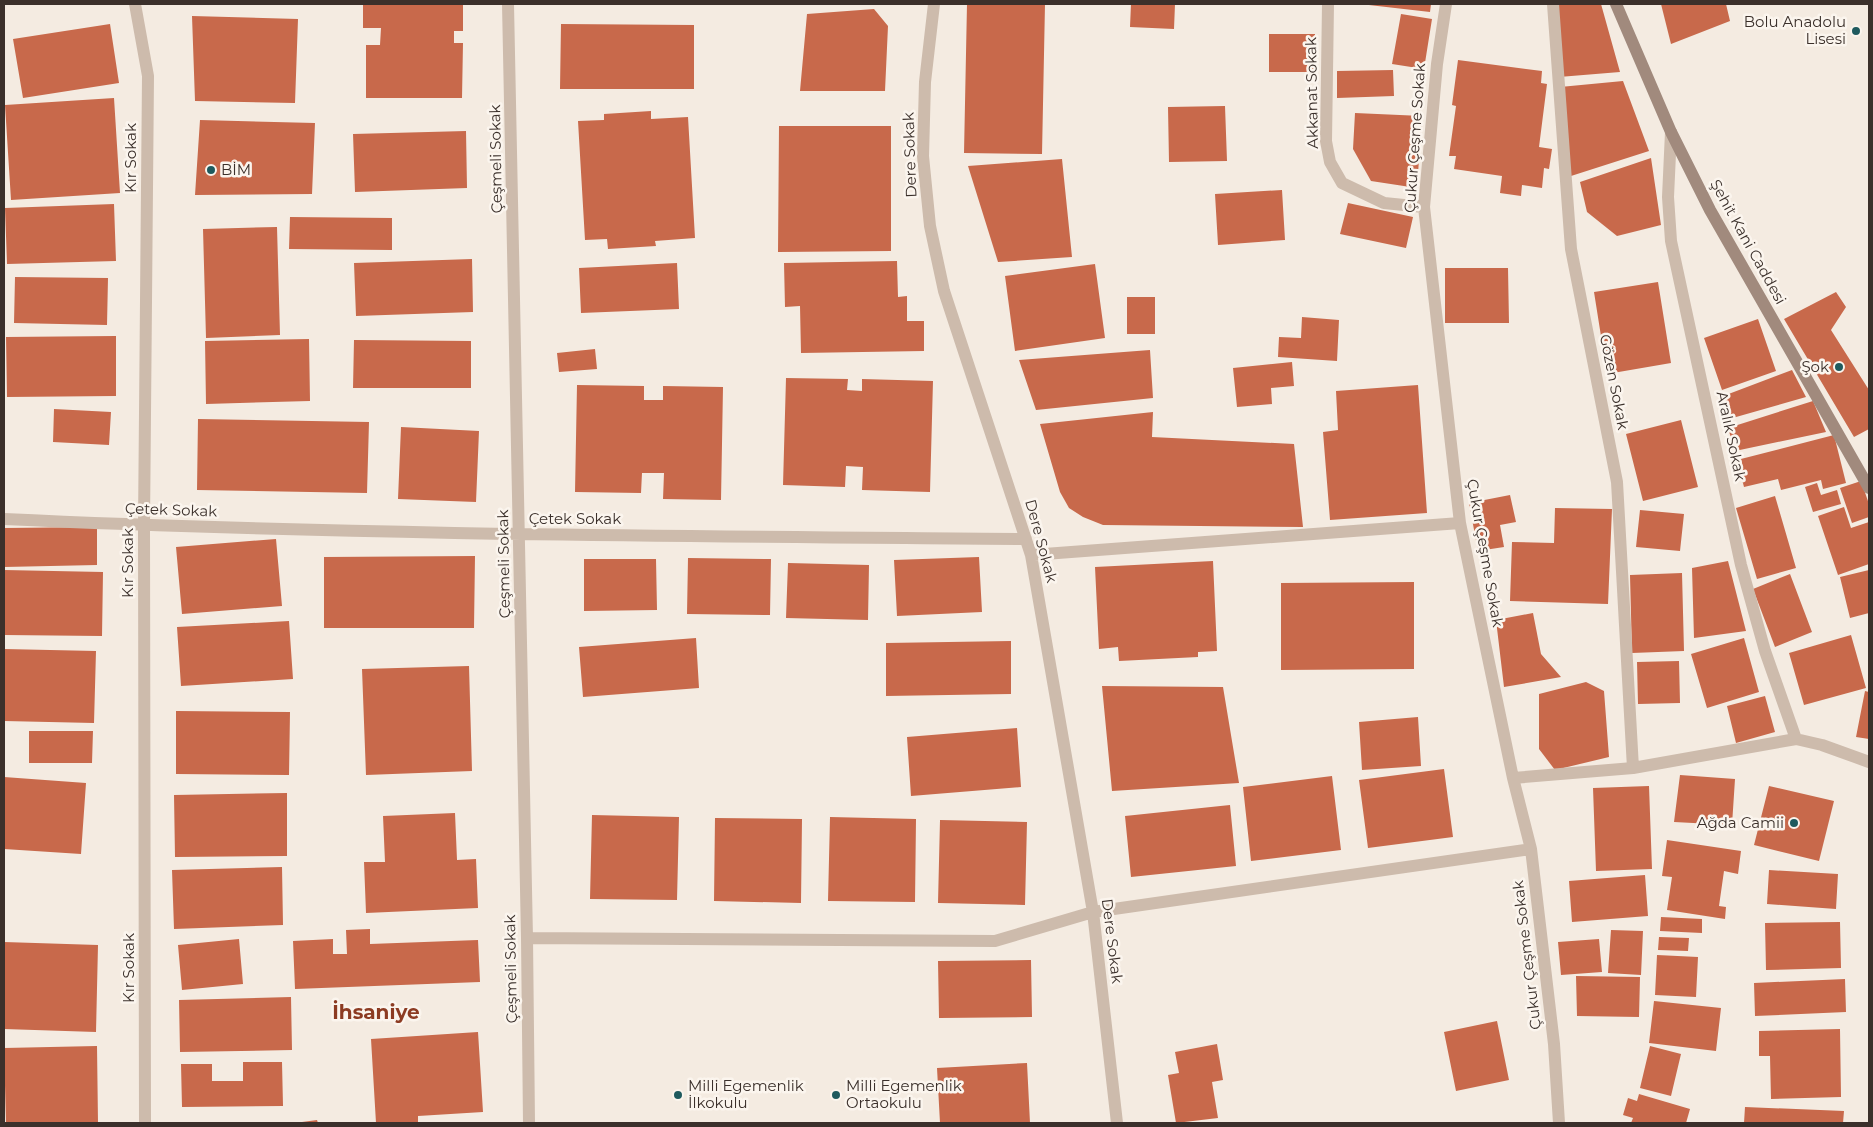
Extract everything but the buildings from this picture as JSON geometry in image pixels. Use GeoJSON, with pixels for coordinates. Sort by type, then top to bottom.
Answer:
{"type":"FeatureCollection","features":[{"type":"Feature","properties":{"kind":"main road","name":"Şehit Kani Caddesi"},"geometry":{"type":"LineString","coordinates":[[1616,4],[1671,132],[1710,210],[1869,488]]}},
{"type":"Feature","properties":{"kind":"street","name":"Kır Sokak"},"geometry":{"type":"LineString","coordinates":[[136,4],[148,76],[144,526],[146,1123]]}},
{"type":"Feature","properties":{"kind":"street","name":"Çeşmeli Sokak"},"geometry":{"type":"LineString","coordinates":[[508,4],[527,938],[525,1122]]}},
{"type":"Feature","properties":{"kind":"street","name":"Dere Sokak"},"geometry":{"type":"LineString","coordinates":[[934,4],[925,82],[923,156],[930,226],[944,291],[1031,555],[1093,912],[1118,1123]]}},
{"type":"Feature","properties":{"kind":"street","name":"Akkanat Sokak"},"geometry":{"type":"LineString","coordinates":[[1328,4],[1326,142],[1330,162],[1342,183],[1384,203],[1424,207]]}},
{"type":"Feature","properties":{"kind":"street","name":"Çukur Çeşme Sokak"},"geometry":{"type":"LineString","coordinates":[[1446,4],[1437,64],[1424,207],[1460,523],[1513,778],[1531,849],[1554,1044],[1559,1123]]}},
{"type":"Feature","properties":{"kind":"street","name":"Gözen Sokak"},"geometry":{"type":"LineString","coordinates":[[1553,4],[1571,249],[1617,482],[1633,768]]}},
{"type":"Feature","properties":{"kind":"street","name":"Aralık Sokak"},"geometry":{"type":"LineString","coordinates":[[1671,132],[1668,197],[1671,241],[1741,565],[1765,651],[1796,740]]}},
{"type":"Feature","properties":{"kind":"street","name":"Çetek Sokak"},"geometry":{"type":"LineString","coordinates":[[4,519],[144,526],[520,535],[1026,539]]}},
{"type":"Feature","properties":{"kind":"street"},"geometry":{"type":"LineString","coordinates":[[1031,555],[1460,523]]}},
{"type":"Feature","properties":{"kind":"street"},"geometry":{"type":"LineString","coordinates":[[1513,778],[1633,768],[1796,740],[1822,745],[1869,762]]}},
{"type":"Feature","properties":{"kind":"street"},"geometry":{"type":"LineString","coordinates":[[527,938],[995,941],[1093,912],[1531,849]]}},
{"type":"Feature","properties":{"kind":"place","name":"Bolu Anadolu Lisesi"},"geometry":{"type":"Point","coordinates":[1856,31]}},
{"type":"Feature","properties":{"kind":"place","name":"BİM"},"geometry":{"type":"Point","coordinates":[211,170]}},
{"type":"Feature","properties":{"kind":"place","name":"Şok"},"geometry":{"type":"Point","coordinates":[1839,367]}},
{"type":"Feature","properties":{"kind":"place","name":"Ağda Camii"},"geometry":{"type":"Point","coordinates":[1794,823]}},
{"type":"Feature","properties":{"kind":"place","name":"Milli Egemenlik İlkokulu"},"geometry":{"type":"Point","coordinates":[678,1095]}},
{"type":"Feature","properties":{"kind":"place","name":"Milli Egemenlik Ortaokulu"},"geometry":{"type":"Point","coordinates":[836,1095]}},
{"type":"Feature","properties":{"kind":"district","name":"İhsaniye"},"geometry":{"type":"Point","coordinates":[376,1012]}}]}
